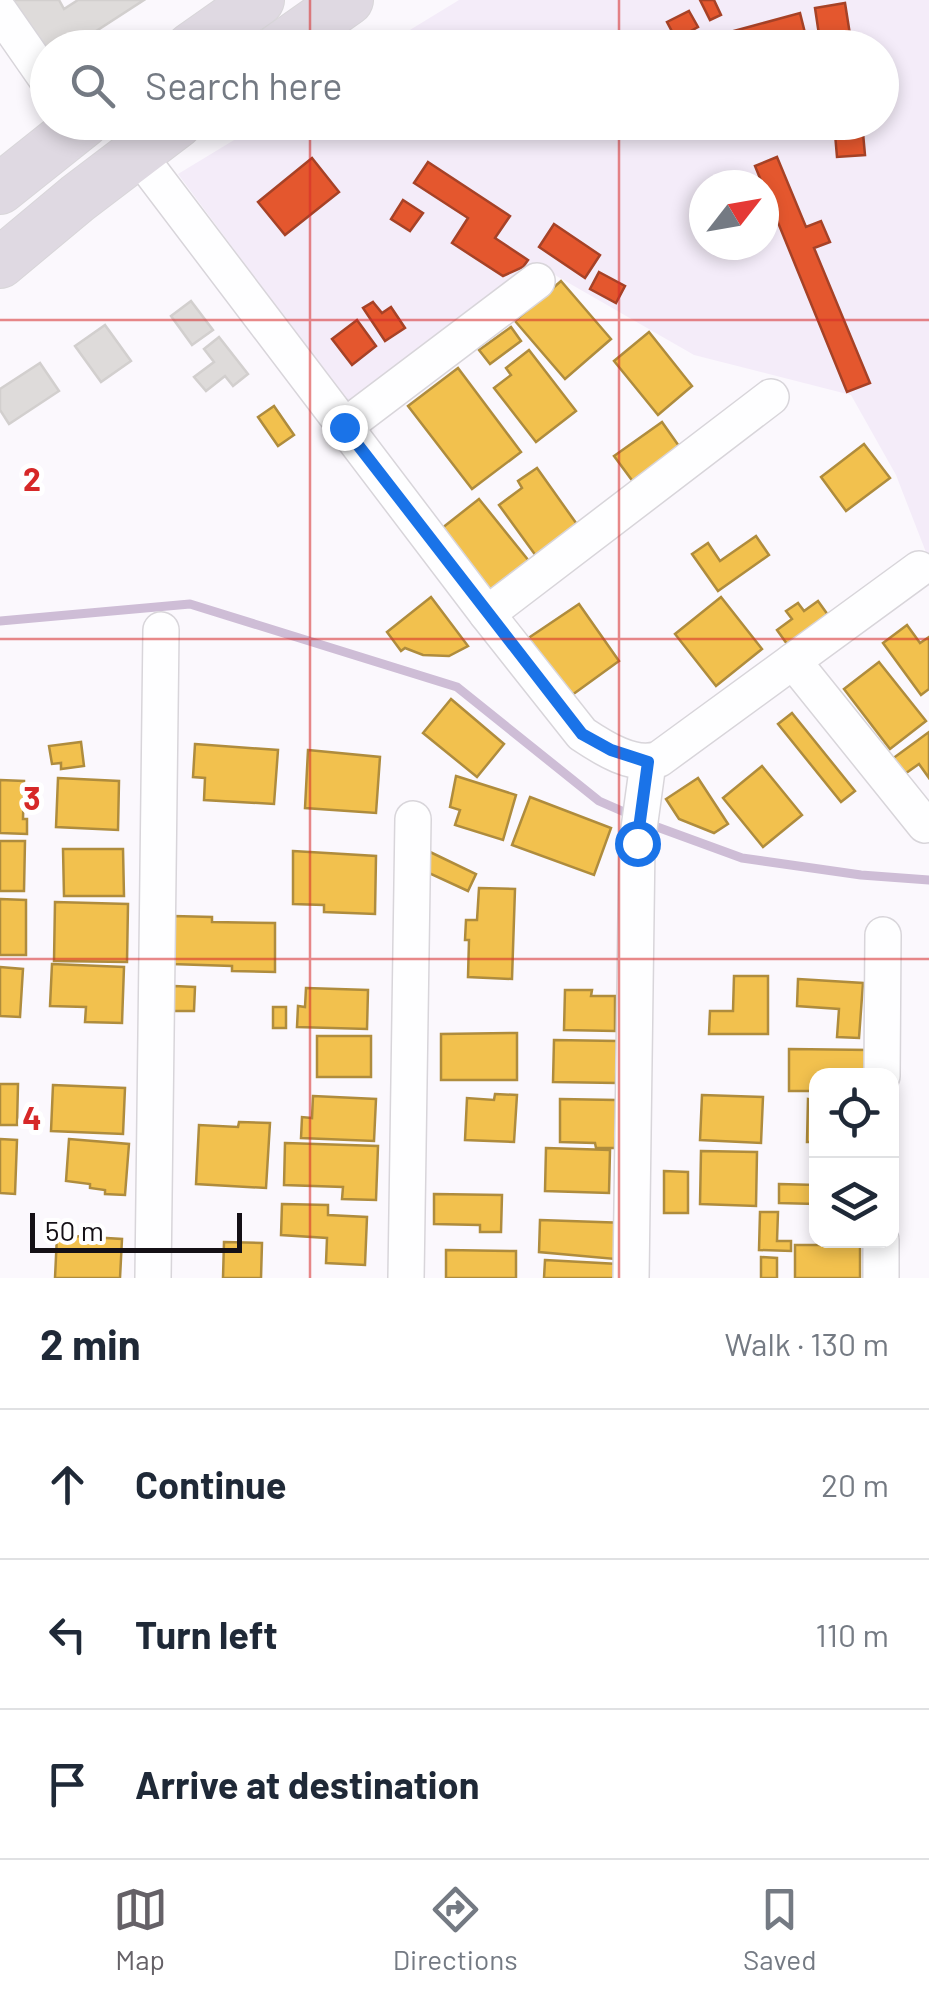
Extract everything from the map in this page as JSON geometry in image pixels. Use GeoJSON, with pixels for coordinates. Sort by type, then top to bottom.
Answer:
{"type":"FeatureCollection","features":[{"type":"Feature","properties":{"kind":"highway"},"geometry":{"type":"LineString","coordinates":[[216,30],[259,0]]}},
{"type":"Feature","properties":{"kind":"highway"},"geometry":{"type":"LineString","coordinates":[[306,30],[348,0]]}},
{"type":"Feature","properties":{"kind":"highway"},"geometry":{"type":"LineString","coordinates":[[0,189],[60,140]]}},
{"type":"Feature","properties":{"kind":"highway"},"geometry":{"type":"LineString","coordinates":[[72,140],[78,198]]}},
{"type":"Feature","properties":{"kind":"highway"},"geometry":{"type":"LineString","coordinates":[[0,263],[154,140]]}},
{"type":"Feature","properties":{"kind":"street"},"geometry":{"type":"LineString","coordinates":[[0,12],[30,55]]}},
{"type":"Feature","properties":{"kind":"street"},"geometry":{"type":"LineString","coordinates":[[137,153],[582,734],[646,774]]}},
{"type":"Feature","properties":{"kind":"street"},"geometry":{"type":"LineString","coordinates":[[344,427],[537,281]]}},
{"type":"Feature","properties":{"kind":"street"},"geometry":{"type":"LineString","coordinates":[[488,614],[771,398]]}},
{"type":"Feature","properties":{"kind":"street"},"geometry":{"type":"LineString","coordinates":[[631,1278],[637,843],[646,774],[659,758],[919,570]]}},
{"type":"Feature","properties":{"kind":"street"},"geometry":{"type":"LineString","coordinates":[[153,1278],[162,630]]}},
{"type":"Feature","properties":{"kind":"street"},"geometry":{"type":"LineString","coordinates":[[793,661],[925,825]]}},
{"type":"Feature","properties":{"kind":"street"},"geometry":{"type":"LineString","coordinates":[[406,1278],[414,819]]}},
{"type":"Feature","properties":{"kind":"street"},"geometry":{"type":"LineString","coordinates":[[882,935],[882,1068]]}},
{"type":"Feature","properties":{"kind":"street"},"geometry":{"type":"LineString","coordinates":[[881,1248],[881,1278]]}},
{"type":"Feature","properties":{"kind":"shaded area"},"geometry":{"type":"Polygon","coordinates":[[[459,0],[929,0],[929,560],[896,475],[851,395],[694,355],[534,263],[357,415],[178,174],[234,140],[899,140],[899,30],[410,30],[459,0]]]}},
{"type":"Feature","properties":{"kind":"building: Homes"},"geometry":{"type":"Polygon","coordinates":[[[561,281],[611,339],[565,379],[515,321],[561,281]]]}},
{"type":"Feature","properties":{"kind":"building: Homes"},"geometry":{"type":"Polygon","coordinates":[[[511,327],[521,341],[490,364],[479,350],[511,327]]]}},
{"type":"Feature","properties":{"kind":"building: Homes"},"geometry":{"type":"Polygon","coordinates":[[[649,332],[692,386],[658,415],[614,361],[649,332]]]}},
{"type":"Feature","properties":{"kind":"building: Homes"},"geometry":{"type":"Polygon","coordinates":[[[529,350],[576,411],[536,442],[494,388],[511,375],[506,368],[529,350]]]}},
{"type":"Feature","properties":{"kind":"building: Homes"},"geometry":{"type":"Polygon","coordinates":[[[458,368],[521,452],[472,489],[408,406],[458,368]]]}},
{"type":"Feature","properties":{"kind":"building: Homes"},"geometry":{"type":"Polygon","coordinates":[[[274,406],[294,435],[278,446],[258,417],[274,406]]]}},
{"type":"Feature","properties":{"kind":"building: Homes"},"geometry":{"type":"Polygon","coordinates":[[[662,422],[681,449],[634,483],[614,456],[662,422]]]}},
{"type":"Feature","properties":{"kind":"building: Homes"},"geometry":{"type":"Polygon","coordinates":[[[864,444],[890,478],[846,511],[821,477],[864,444]]]}},
{"type":"Feature","properties":{"kind":"building: Homes"},"geometry":{"type":"Polygon","coordinates":[[[537,468],[581,530],[539,560],[499,505],[522,488],[518,481],[537,468]]]}},
{"type":"Feature","properties":{"kind":"building: Homes"},"geometry":{"type":"Polygon","coordinates":[[[479,499],[533,566],[486,604],[432,536],[479,499]]]}},
{"type":"Feature","properties":{"kind":"building: Homes"},"geometry":{"type":"Polygon","coordinates":[[[756,536],[769,555],[718,591],[692,554],[708,543],[720,561],[756,536]]]}},
{"type":"Feature","properties":{"kind":"building: Homes"},"geometry":{"type":"Polygon","coordinates":[[[431,597],[468,646],[449,656],[423,655],[405,648],[401,651],[387,632],[431,597]]]}},
{"type":"Feature","properties":{"kind":"building: Homes"},"geometry":{"type":"Polygon","coordinates":[[[721,597],[762,649],[716,686],[675,634],[721,597]]]}},
{"type":"Feature","properties":{"kind":"building: Homes"},"geometry":{"type":"Polygon","coordinates":[[[818,601],[828,615],[787,644],[777,630],[792,619],[786,611],[798,603],[804,611],[818,601]]]}},
{"type":"Feature","properties":{"kind":"building: Homes"},"geometry":{"type":"Polygon","coordinates":[[[579,604],[619,661],[561,703],[518,645],[579,604]]]}},
{"type":"Feature","properties":{"kind":"building: Homes"},"geometry":{"type":"Polygon","coordinates":[[[907,625],[920,643],[929,637],[929,689],[921,695],[883,643],[907,625]]]}},
{"type":"Feature","properties":{"kind":"building: Homes"},"geometry":{"type":"Polygon","coordinates":[[[879,662],[926,721],[890,749],[844,689],[879,662]]]}},
{"type":"Feature","properties":{"kind":"building: Homes"},"geometry":{"type":"Polygon","coordinates":[[[451,699],[504,744],[477,777],[423,733],[451,699]]]}},
{"type":"Feature","properties":{"kind":"building: Homes"},"geometry":{"type":"Polygon","coordinates":[[[792,713],[855,791],[841,802],[778,724],[792,713]]]}},
{"type":"Feature","properties":{"kind":"building: Homes"},"geometry":{"type":"Polygon","coordinates":[[[929,732],[929,778],[919,764],[899,778],[888,762],[929,732]]]}},
{"type":"Feature","properties":{"kind":"building: Homes"},"geometry":{"type":"Polygon","coordinates":[[[81,742],[84,766],[61,769],[61,763],[52,764],[49,746],[81,742]]]}},
{"type":"Feature","properties":{"kind":"building: Homes"},"geometry":{"type":"Polygon","coordinates":[[[195,744],[278,750],[274,804],[204,800],[205,778],[193,777],[195,744]]]}},
{"type":"Feature","properties":{"kind":"building: Homes"},"geometry":{"type":"Polygon","coordinates":[[[308,750],[380,757],[376,813],[305,808],[308,750]]]}},
{"type":"Feature","properties":{"kind":"building: Homes"},"geometry":{"type":"Polygon","coordinates":[[[762,766],[802,815],[763,847],[723,798],[762,766]]]}},
{"type":"Feature","properties":{"kind":"building: Homes"},"geometry":{"type":"Polygon","coordinates":[[[456,776],[516,795],[503,840],[455,825],[460,810],[450,807],[456,776]]]}},
{"type":"Feature","properties":{"kind":"building: Homes"},"geometry":{"type":"Polygon","coordinates":[[[58,778],[119,781],[118,830],[56,827],[58,778]]]}},
{"type":"Feature","properties":{"kind":"building: Homes"},"geometry":{"type":"Polygon","coordinates":[[[698,778],[728,824],[714,833],[679,819],[666,799],[698,778]]]}},
{"type":"Feature","properties":{"kind":"building: Homes"},"geometry":{"type":"Polygon","coordinates":[[[0,780],[24,781],[23,819],[27,819],[27,834],[0,833],[0,780]]]}},
{"type":"Feature","properties":{"kind":"building: Homes"},"geometry":{"type":"Polygon","coordinates":[[[530,797],[611,828],[594,875],[512,845],[530,797]]]}},
{"type":"Feature","properties":{"kind":"building: Homes"},"geometry":{"type":"Polygon","coordinates":[[[0,841],[25,841],[24,891],[0,891],[0,841]]]}},
{"type":"Feature","properties":{"kind":"building: Homes"},"geometry":{"type":"Polygon","coordinates":[[[63,849],[123,849],[124,896],[64,896],[63,849]]]}},
{"type":"Feature","properties":{"kind":"building: Homes"},"geometry":{"type":"Polygon","coordinates":[[[293,851],[376,856],[375,914],[324,912],[324,905],[293,904],[293,851]]]}},
{"type":"Feature","properties":{"kind":"building: Homes"},"geometry":{"type":"Polygon","coordinates":[[[428,851],[476,874],[468,891],[420,869],[428,851]]]}},
{"type":"Feature","properties":{"kind":"building: Homes"},"geometry":{"type":"Polygon","coordinates":[[[479,888],[515,889],[512,979],[468,977],[466,920],[477,920],[479,888]]]}},
{"type":"Feature","properties":{"kind":"building: Homes"},"geometry":{"type":"Polygon","coordinates":[[[0,899],[26,900],[26,955],[0,955],[0,899]]]}},
{"type":"Feature","properties":{"kind":"building: Homes"},"geometry":{"type":"Polygon","coordinates":[[[55,902],[128,904],[127,962],[54,961],[55,902]]]}},
{"type":"Feature","properties":{"kind":"building: Homes"},"geometry":{"type":"Polygon","coordinates":[[[173,916],[212,917],[212,922],[275,923],[275,972],[172,964],[173,916]]]}},
{"type":"Feature","properties":{"kind":"building: Homes"},"geometry":{"type":"Polygon","coordinates":[[[52,964],[124,967],[122,1023],[85,1022],[86,1007],[50,1006],[52,964]]]}},
{"type":"Feature","properties":{"kind":"building: Homes"},"geometry":{"type":"Polygon","coordinates":[[[0,967],[23,969],[20,1017],[0,1016],[0,967]]]}},
{"type":"Feature","properties":{"kind":"building: Homes"},"geometry":{"type":"Polygon","coordinates":[[[734,976],[768,976],[768,1034],[709,1034],[710,1011],[733,1011],[734,976]]]}},
{"type":"Feature","properties":{"kind":"building: Homes"},"geometry":{"type":"Polygon","coordinates":[[[798,979],[863,983],[859,1038],[837,1037],[839,1009],[797,1006],[798,979]]]}},
{"type":"Feature","properties":{"kind":"building: Homes"},"geometry":{"type":"Polygon","coordinates":[[[174,986],[195,987],[194,1011],[173,1011],[174,986]]]}},
{"type":"Feature","properties":{"kind":"building: Homes"},"geometry":{"type":"Polygon","coordinates":[[[306,988],[368,990],[367,1029],[297,1027],[298,1006],[305,1007],[306,988]]]}},
{"type":"Feature","properties":{"kind":"building: Homes"},"geometry":{"type":"Polygon","coordinates":[[[565,990],[592,990],[591,996],[615,996],[615,1031],[564,1030],[565,990]]]}},
{"type":"Feature","properties":{"kind":"building: Homes"},"geometry":{"type":"Polygon","coordinates":[[[273,1007],[286,1007],[286,1028],[273,1028],[273,1007]]]}},
{"type":"Feature","properties":{"kind":"building: Homes"},"geometry":{"type":"Polygon","coordinates":[[[517,1033],[517,1080],[441,1080],[441,1034],[517,1033]]]}},
{"type":"Feature","properties":{"kind":"building: Homes"},"geometry":{"type":"Polygon","coordinates":[[[317,1036],[371,1036],[371,1077],[317,1077],[317,1036]]]}},
{"type":"Feature","properties":{"kind":"building: Homes"},"geometry":{"type":"Polygon","coordinates":[[[554,1040],[617,1041],[616,1083],[553,1082],[554,1040]]]}},
{"type":"Feature","properties":{"kind":"building: Homes"},"geometry":{"type":"Polygon","coordinates":[[[789,1049],[871,1050],[870,1068],[809,1068],[809,1091],[789,1091],[789,1049]]]}},
{"type":"Feature","properties":{"kind":"building: Homes"},"geometry":{"type":"Polygon","coordinates":[[[0,1084],[18,1084],[17,1125],[0,1125],[0,1084]]]}},
{"type":"Feature","properties":{"kind":"building: Homes"},"geometry":{"type":"Polygon","coordinates":[[[53,1085],[125,1088],[123,1134],[51,1131],[53,1085]]]}},
{"type":"Feature","properties":{"kind":"building: Homes"},"geometry":{"type":"Polygon","coordinates":[[[495,1094],[517,1095],[514,1142],[465,1140],[467,1098],[494,1100],[495,1094]]]}},
{"type":"Feature","properties":{"kind":"building: Homes"},"geometry":{"type":"Polygon","coordinates":[[[702,1095],[763,1097],[761,1143],[700,1140],[702,1095]]]}},
{"type":"Feature","properties":{"kind":"building: Homes"},"geometry":{"type":"Polygon","coordinates":[[[313,1096],[376,1099],[374,1141],[301,1138],[302,1117],[312,1118],[313,1096]]]}},
{"type":"Feature","properties":{"kind":"building: Homes"},"geometry":{"type":"Polygon","coordinates":[[[560,1099],[616,1100],[615,1148],[560,1142],[560,1099]]]}},
{"type":"Feature","properties":{"kind":"building: Homes"},"geometry":{"type":"Polygon","coordinates":[[[808,1099],[809,1142],[807,1142],[808,1099]]]}},
{"type":"Feature","properties":{"kind":"building: Homes"},"geometry":{"type":"Polygon","coordinates":[[[239,1122],[270,1123],[266,1188],[196,1184],[199,1125],[238,1127],[239,1122]]]}},
{"type":"Feature","properties":{"kind":"building: Homes"},"geometry":{"type":"Polygon","coordinates":[[[0,1139],[17,1140],[15,1194],[0,1193],[0,1139]]]}},
{"type":"Feature","properties":{"kind":"building: Homes"},"geometry":{"type":"Polygon","coordinates":[[[69,1139],[129,1144],[125,1195],[105,1194],[105,1190],[90,1188],[90,1184],[66,1181],[69,1139]]]}},
{"type":"Feature","properties":{"kind":"building: Homes"},"geometry":{"type":"Polygon","coordinates":[[[285,1143],[378,1146],[376,1200],[342,1199],[343,1187],[284,1185],[285,1143]]]}},
{"type":"Feature","properties":{"kind":"building: Homes"},"geometry":{"type":"Polygon","coordinates":[[[546,1148],[610,1150],[609,1193],[545,1191],[546,1148]]]}},
{"type":"Feature","properties":{"kind":"building: Homes"},"geometry":{"type":"Polygon","coordinates":[[[701,1151],[757,1152],[756,1206],[700,1204],[701,1151]]]}},
{"type":"Feature","properties":{"kind":"building: Homes"},"geometry":{"type":"Polygon","coordinates":[[[664,1171],[688,1172],[688,1213],[664,1213],[664,1171]]]}},
{"type":"Feature","properties":{"kind":"building: Homes"},"geometry":{"type":"Polygon","coordinates":[[[779,1184],[809,1185],[809,1204],[779,1203],[779,1184]]]}},
{"type":"Feature","properties":{"kind":"building: Homes"},"geometry":{"type":"Polygon","coordinates":[[[434,1194],[502,1195],[501,1232],[480,1232],[480,1225],[434,1224],[434,1194]]]}},
{"type":"Feature","properties":{"kind":"building: Homes"},"geometry":{"type":"Polygon","coordinates":[[[282,1204],[328,1205],[328,1215],[367,1217],[365,1265],[326,1263],[327,1238],[281,1235],[282,1204]]]}},
{"type":"Feature","properties":{"kind":"building: Homes"},"geometry":{"type":"Polygon","coordinates":[[[760,1212],[778,1212],[777,1241],[791,1241],[791,1251],[759,1250],[760,1212]]]}},
{"type":"Feature","properties":{"kind":"building: Homes"},"geometry":{"type":"Polygon","coordinates":[[[540,1220],[627,1223],[626,1260],[539,1252],[540,1220]]]}},
{"type":"Feature","properties":{"kind":"building: Homes"},"geometry":{"type":"Polygon","coordinates":[[[57,1235],[122,1239],[120,1278],[55,1278],[57,1235]]]}},
{"type":"Feature","properties":{"kind":"building: Homes"},"geometry":{"type":"Polygon","coordinates":[[[224,1242],[262,1243],[261,1278],[223,1278],[224,1242]]]}},
{"type":"Feature","properties":{"kind":"building: Homes"},"geometry":{"type":"Polygon","coordinates":[[[795,1245],[860,1248],[860,1278],[795,1278],[795,1245]]]}},
{"type":"Feature","properties":{"kind":"building: Homes"},"geometry":{"type":"Polygon","coordinates":[[[446,1250],[516,1251],[516,1278],[446,1278],[446,1250]]]}},
{"type":"Feature","properties":{"kind":"building: Homes"},"geometry":{"type":"Polygon","coordinates":[[[761,1257],[777,1258],[777,1278],[761,1278],[761,1257]]]}},
{"type":"Feature","properties":{"kind":"building: Homes"},"geometry":{"type":"Polygon","coordinates":[[[545,1260],[618,1264],[617,1278],[544,1278],[545,1260]]]}},
{"type":"Feature","properties":{"kind":"building: Shops"},"geometry":{"type":"Polygon","coordinates":[[[700,0],[714,0],[721,15],[710,20],[700,0]]]}},
{"type":"Feature","properties":{"kind":"building: Shops"},"geometry":{"type":"Polygon","coordinates":[[[845,3],[849,30],[818,30],[815,8],[845,3]]]}},
{"type":"Feature","properties":{"kind":"building: Shops"},"geometry":{"type":"Polygon","coordinates":[[[689,11],[698,27],[671,30],[667,22],[689,11]]]}},
{"type":"Feature","properties":{"kind":"building: Shops"},"geometry":{"type":"Polygon","coordinates":[[[800,13],[804,30],[738,30],[800,13]]]}},
{"type":"Feature","properties":{"kind":"building: Shops"},"geometry":{"type":"Polygon","coordinates":[[[836,140],[864,140],[865,155],[837,157],[836,140]]]}},
{"type":"Feature","properties":{"kind":"building: Shops"},"geometry":{"type":"Polygon","coordinates":[[[777,157],[806,227],[821,221],[830,242],[814,248],[870,383],[847,392],[779,225],[779,170],[757,170],[755,166],[777,157]]]}},
{"type":"Feature","properties":{"kind":"building: Shops"},"geometry":{"type":"Polygon","coordinates":[[[312,158],[339,192],[285,235],[258,202],[312,158]]]}},
{"type":"Feature","properties":{"kind":"building: Shops"},"geometry":{"type":"Polygon","coordinates":[[[428,162],[510,216],[495,238],[528,260],[523,267],[503,276],[452,243],[468,218],[414,183],[428,162]]]}},
{"type":"Feature","properties":{"kind":"building: Shops"},"geometry":{"type":"Polygon","coordinates":[[[403,200],[423,213],[410,231],[391,219],[403,200]]]}},
{"type":"Feature","properties":{"kind":"building: Shops"},"geometry":{"type":"Polygon","coordinates":[[[554,224],[600,255],[585,278],[539,247],[554,224]]]}},
{"type":"Feature","properties":{"kind":"building: Shops"},"geometry":{"type":"Polygon","coordinates":[[[599,272],[625,286],[616,303],[590,289],[599,272]]]}},
{"type":"Feature","properties":{"kind":"building: Shops"},"geometry":{"type":"Polygon","coordinates":[[[373,302],[382,313],[391,307],[405,328],[385,341],[363,308],[373,302]]]}},
{"type":"Feature","properties":{"kind":"building: Shops"},"geometry":{"type":"Polygon","coordinates":[[[357,320],[376,346],[352,365],[332,339],[357,320]]]}},
{"type":"Feature","properties":{"kind":"building: Other"},"geometry":{"type":"Polygon","coordinates":[[[11,0],[59,0],[64,9],[78,0],[144,0],[98,30],[31,30],[11,0]]]}},
{"type":"Feature","properties":{"kind":"building: Other"},"geometry":{"type":"Polygon","coordinates":[[[191,301],[213,330],[192,345],[171,316],[191,301]]]}},
{"type":"Feature","properties":{"kind":"building: Other"},"geometry":{"type":"Polygon","coordinates":[[[105,325],[131,361],[101,382],[75,346],[105,325]]]}},
{"type":"Feature","properties":{"kind":"building: Other"},"geometry":{"type":"Polygon","coordinates":[[[219,337],[248,374],[233,386],[225,376],[206,391],[194,377],[214,362],[204,349],[219,337]]]}},
{"type":"Feature","properties":{"kind":"building: Other"},"geometry":{"type":"Polygon","coordinates":[[[40,363],[59,391],[9,424],[0,410],[0,389],[40,363]]]}},
{"type":"Feature","properties":{"kind":"waterway"},"geometry":{"type":"LineString","coordinates":[[0,621],[190,604],[457,687],[599,801],[631,815]]}},
{"type":"Feature","properties":{"kind":"waterway"},"geometry":{"type":"LineString","coordinates":[[649,824],[742,858],[929,880]]}},
{"type":"Feature","properties":{"kind":"route"},"geometry":{"type":"LineString","coordinates":[[344,427],[582,734],[611,750],[648,762],[637,843]]}}]}
